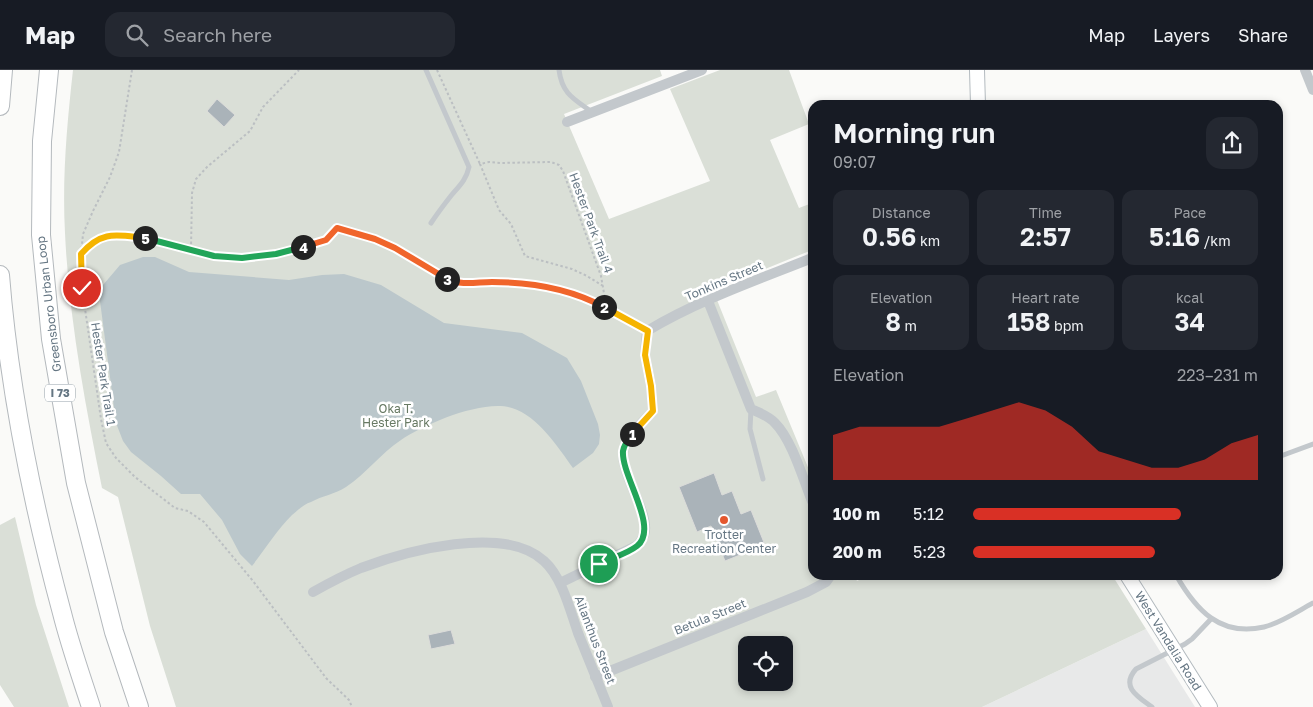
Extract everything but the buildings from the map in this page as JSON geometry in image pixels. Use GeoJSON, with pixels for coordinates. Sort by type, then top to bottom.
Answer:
{"type":"FeatureCollection","features":[{"type":"Feature","properties":{"kind":"highway"},"geometry":{"type":"LineString","coordinates":[[0,106],[3,70]]}},
{"type":"Feature","properties":{"kind":"highway","name":"Greensboro Urban Loop"},"geometry":{"type":"LineString","coordinates":[[49,70],[42,141],[41,235],[51,339],[76,483],[114,632],[140,707]]}},
{"type":"Feature","properties":{"kind":"highway"},"geometry":{"type":"LineString","coordinates":[[0,275],[4,322],[16,404],[34,502],[62,615],[91,707]]}},
{"type":"Feature","properties":{"kind":"street"},"geometry":{"type":"LineString","coordinates":[[567,122],[702,70]]}},
{"type":"Feature","properties":{"kind":"street"},"geometry":{"type":"LineString","coordinates":[[977,70],[978,100]]}},
{"type":"Feature","properties":{"kind":"street"},"geometry":{"type":"LineString","coordinates":[[1305,70],[1313,90]]}},
{"type":"Feature","properties":{"kind":"street","name":"Tonkins Street"},"geometry":{"type":"LineString","coordinates":[[648,331],[668,318],[808,260]]}},
{"type":"Feature","properties":{"kind":"street"},"geometry":{"type":"LineString","coordinates":[[708,301],[751,409],[775,422],[786,437],[808,491]]}},
{"type":"Feature","properties":{"kind":"street"},"geometry":{"type":"LineString","coordinates":[[560,583],[638,545],[645,534],[644,520],[626,469],[623,451],[629,439],[653,411],[651,386],[645,355],[648,331]]}},
{"type":"Feature","properties":{"kind":"street","name":"Ailanthus Street"},"geometry":{"type":"LineString","coordinates":[[313,592],[361,568],[404,554],[484,542],[524,547],[544,561],[560,583],[608,707]]}},
{"type":"Feature","properties":{"kind":"street","name":"Betula Street"},"geometry":{"type":"LineString","coordinates":[[595,677],[807,592],[827,580]]}},
{"type":"Feature","properties":{"kind":"street","name":"West Vandalia Road"},"geometry":{"type":"LineString","coordinates":[[1130,580],[1210,707]]}},
{"type":"Feature","properties":{"kind":"lane"},"geometry":{"type":"LineString","coordinates":[[426,70],[469,167],[464,182],[442,207],[431,224]]}},
{"type":"Feature","properties":{"kind":"lane"},"geometry":{"type":"LineString","coordinates":[[559,70],[560,82],[565,90],[592,113]]}},
{"type":"Feature","properties":{"kind":"lane"},"geometry":{"type":"LineString","coordinates":[[337,228],[375,239],[395,248],[452,281],[466,284],[492,282],[531,284],[564,290],[587,298],[648,331]]}},
{"type":"Feature","properties":{"kind":"lane"},"geometry":{"type":"LineString","coordinates":[[751,409],[750,429],[763,479]]}},
{"type":"Feature","properties":{"kind":"lane"},"geometry":{"type":"LineString","coordinates":[[1283,455],[1313,444]]}},
{"type":"Feature","properties":{"kind":"lane"},"geometry":{"type":"LineString","coordinates":[[1179,580],[1186,593],[1207,617],[1232,627],[1250,629],[1266,626],[1313,603]]}},
{"type":"Feature","properties":{"kind":"lane"},"geometry":{"type":"LineString","coordinates":[[1152,707],[1135,694],[1130,684],[1130,676],[1136,669],[1192,639],[1211,619]]}},
{"type":"Feature","properties":{"kind":"path","name":"Hester Park Trail 1"},"geometry":{"type":"LineString","coordinates":[[132,70],[119,152],[83,234],[81,254],[82,288],[100,419],[106,444],[134,477],[175,508],[188,511],[204,522],[276,610],[326,678],[349,700],[352,707]]}},
{"type":"Feature","properties":{"kind":"path"},"geometry":{"type":"LineString","coordinates":[[190,249],[192,193],[196,179],[207,167],[250,131],[263,107],[299,70]]}},
{"type":"Feature","properties":{"kind":"path"},"geometry":{"type":"LineString","coordinates":[[437,70],[480,164]]}},
{"type":"Feature","properties":{"kind":"path","name":"Hester Park Trail 4"},"geometry":{"type":"LineString","coordinates":[[603,286],[572,269],[525,256],[511,224],[499,210],[480,164],[490,162],[551,162],[558,164],[563,171],[590,242],[603,286],[608,309]]}},
{"type":"Feature","properties":{"kind":"path"},"geometry":{"type":"LineString","coordinates":[[81,254],[91,243],[102,237],[117,235],[144,238],[214,256],[242,258],[276,254],[326,240],[337,228]]}},
{"type":"Feature","properties":{"kind":"shaded area"},"geometry":{"type":"Polygon","coordinates":[[[143,257],[155,257],[189,272],[289,280],[344,274],[381,285],[444,323],[522,333],[567,358],[581,381],[598,424],[599,444],[593,453],[573,468],[539,425],[512,408],[500,406],[486,407],[439,420],[394,445],[346,487],[308,503],[292,515],[252,566],[240,554],[222,520],[200,494],[181,494],[131,452],[123,441],[116,423],[100,301],[103,285],[120,265],[143,257]]]}},
{"type":"Feature","properties":{"kind":"shaded area"},"geometry":{"type":"Polygon","coordinates":[[[1146,629],[1195,707],[982,707],[1146,629]]]}},
{"type":"Feature","properties":{"kind":"green space","name":"Oka T. Hester Park"},"geometry":{"type":"Polygon","coordinates":[[[73,70],[660,70],[662,76],[564,114],[609,219],[710,181],[670,89],[720,70],[789,70],[808,124],[770,140],[799,208],[808,205],[808,252],[713,290],[756,397],[776,390],[808,467],[808,580],[1115,580],[1146,629],[982,707],[176,707],[150,626],[118,497],[102,488],[84,393],[70,297],[64,212],[65,171],[73,70]]]}},
{"type":"Feature","properties":{"kind":"green space"},"geometry":{"type":"Polygon","coordinates":[[[15,517],[36,605],[69,707],[14,707],[0,685],[0,525],[15,517]]]}},
{"type":"Feature","properties":{"kind":"place","name":"Trotter Recreation Center"},"geometry":{"type":"Point","coordinates":[724,520]}},
{"type":"Feature","properties":{"kind":"route"},"geometry":{"type":"LineString","coordinates":[[82,288],[81,254],[91,243],[102,237],[117,235],[144,238],[214,256],[242,258],[276,254],[304,247],[326,240],[337,228],[375,239],[395,248],[452,281],[466,284],[492,282],[531,284],[564,290],[587,298],[648,331],[645,355],[651,386],[653,411],[629,439],[623,451],[626,469],[644,520],[645,534],[638,545],[599,564]]}}]}
